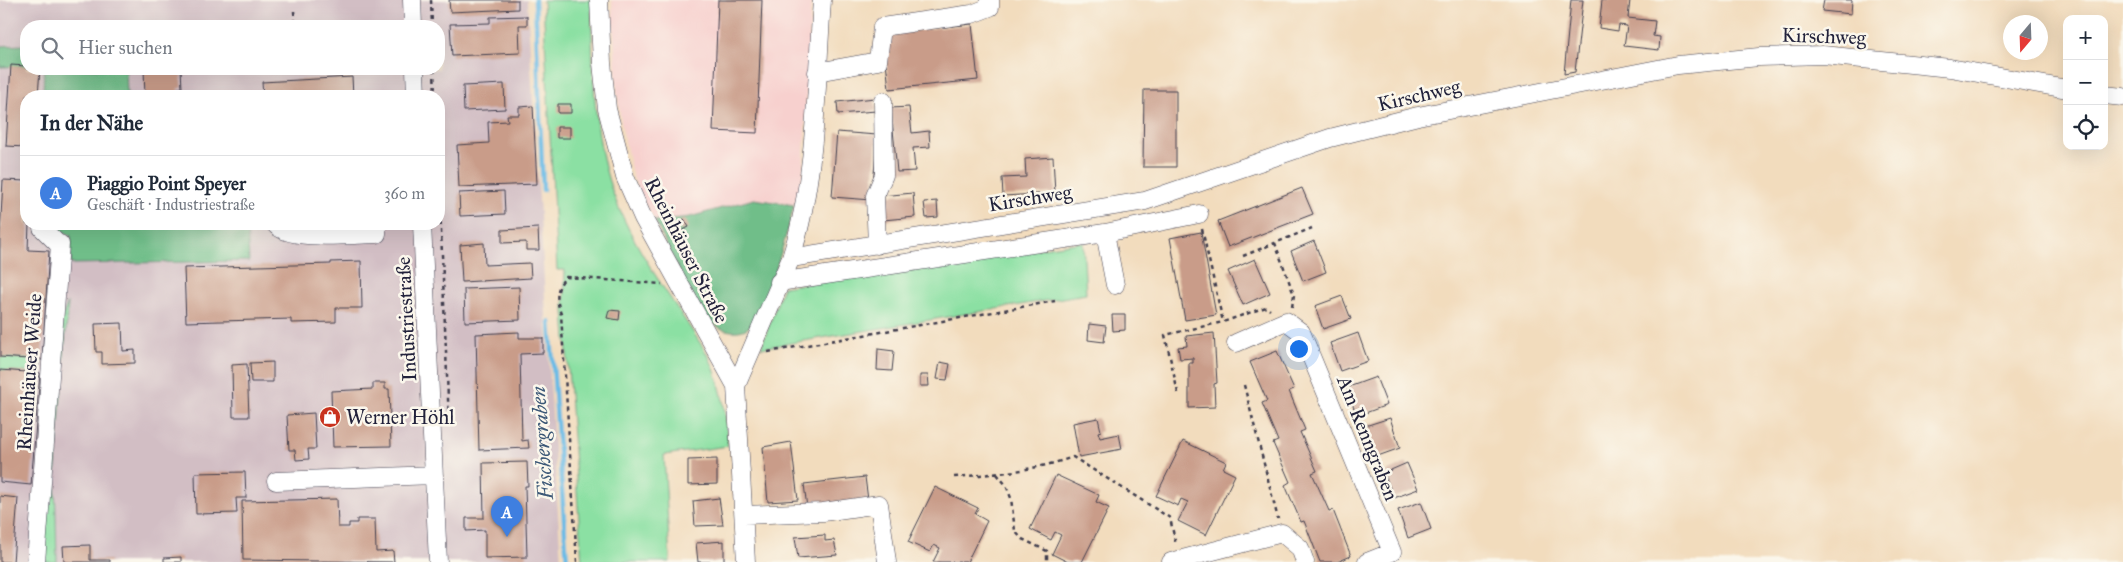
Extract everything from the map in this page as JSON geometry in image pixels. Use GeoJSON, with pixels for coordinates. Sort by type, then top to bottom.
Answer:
{"type":"FeatureCollection","features":[{"type":"Feature","properties":{"kind":"street"},"geometry":{"type":"LineString","coordinates":[[412,0],[413,20]]}},
{"type":"Feature","properties":{"kind":"street","name":"Rheinhäuser Straße"},"geometry":{"type":"LineString","coordinates":[[600,0],[602,63],[607,109],[614,141],[626,177],[643,218],[678,285],[736,386],[746,562]]}},
{"type":"Feature","properties":{"kind":"street"},"geometry":{"type":"LineString","coordinates":[[736,386],[779,282],[791,258],[804,206],[812,154],[822,0]]}},
{"type":"Feature","properties":{"kind":"street"},"geometry":{"type":"LineString","coordinates":[[817,72],[878,61],[882,26],[972,14],[990,7],[990,0]]}},
{"type":"Feature","properties":{"kind":"street","name":"Kirschweg"},"geometry":{"type":"LineString","coordinates":[[791,258],[1145,201],[1330,138],[1418,116],[1678,65],[1759,57],[1822,55],[1950,68],[2063,88]]}},
{"type":"Feature","properties":{"kind":"street"},"geometry":{"type":"LineString","coordinates":[[415,75],[416,90]]}},
{"type":"Feature","properties":{"kind":"street"},"geometry":{"type":"LineString","coordinates":[[2108,95],[2123,97]]}},
{"type":"Feature","properties":{"kind":"street"},"geometry":{"type":"LineString","coordinates":[[876,244],[875,196],[884,174],[883,101]]}},
{"type":"Feature","properties":{"kind":"street"},"geometry":{"type":"LineString","coordinates":[[779,282],[1106,234],[1199,214]]}},
{"type":"Feature","properties":{"kind":"street","name":"Rheinhäuser Weide"},"geometry":{"type":"LineString","coordinates":[[36,562],[60,244],[44,230]]}},
{"type":"Feature","properties":{"kind":"street"},"geometry":{"type":"LineString","coordinates":[[284,230],[289,233],[320,235],[377,234],[377,230]]}},
{"type":"Feature","properties":{"kind":"street","name":"Industriestraße"},"geometry":{"type":"LineString","coordinates":[[422,230],[438,562]]}},
{"type":"Feature","properties":{"kind":"street"},"geometry":{"type":"LineString","coordinates":[[1106,234],[1115,285]]}},
{"type":"Feature","properties":{"kind":"street"},"geometry":{"type":"LineString","coordinates":[[1236,343],[1286,321]]}},
{"type":"Feature","properties":{"kind":"street","name":"Am Renngraben"},"geometry":{"type":"LineString","coordinates":[[1286,321],[1301,332],[1392,552],[1367,562]]}},
{"type":"Feature","properties":{"kind":"street"},"geometry":{"type":"LineString","coordinates":[[276,480],[434,475]]}},
{"type":"Feature","properties":{"kind":"street"},"geometry":{"type":"LineString","coordinates":[[744,515],[823,512],[880,504],[888,562]]}},
{"type":"Feature","properties":{"kind":"street"},"geometry":{"type":"LineString","coordinates":[[1171,562],[1282,533],[1300,548],[1305,562]]}},
{"type":"Feature","properties":{"kind":"path"},"geometry":{"type":"LineString","coordinates":[[431,0],[432,20]]}},
{"type":"Feature","properties":{"kind":"path"},"geometry":{"type":"LineString","coordinates":[[294,11],[295,20]]}},
{"type":"Feature","properties":{"kind":"path"},"geometry":{"type":"LineString","coordinates":[[434,75],[435,90]]}},
{"type":"Feature","properties":{"kind":"path"},"geometry":{"type":"LineString","coordinates":[[1199,214],[1223,322]]}},
{"type":"Feature","properties":{"kind":"path"},"geometry":{"type":"LineString","coordinates":[[1243,256],[1312,228]]}},
{"type":"Feature","properties":{"kind":"path"},"geometry":{"type":"LineString","coordinates":[[441,230],[449,426]]}},
{"type":"Feature","properties":{"kind":"path"},"geometry":{"type":"LineString","coordinates":[[1178,393],[1165,335],[1223,322],[1266,307],[1286,321],[1294,295],[1275,243]]}},
{"type":"Feature","properties":{"kind":"path"},"geometry":{"type":"LineString","coordinates":[[577,562],[561,314],[557,303],[558,291],[566,277],[678,285]]}},
{"type":"Feature","properties":{"kind":"path"},"geometry":{"type":"LineString","coordinates":[[749,354],[792,350],[1055,301]]}},
{"type":"Feature","properties":{"kind":"path"},"geometry":{"type":"LineString","coordinates":[[1244,384],[1282,533]]}},
{"type":"Feature","properties":{"kind":"path"},"geometry":{"type":"LineString","coordinates":[[954,476],[997,474],[1043,467],[1073,457],[1170,518],[1174,540]]}},
{"type":"Feature","properties":{"kind":"path"},"geometry":{"type":"LineString","coordinates":[[997,474],[1006,485],[1011,498],[1015,531],[1022,539],[1047,551],[1047,562]]}},
{"type":"Feature","properties":{"kind":"shaded area"},"geometry":{"type":"Polygon","coordinates":[[[0,0],[527,0],[561,562],[0,562],[0,0]]]}},
{"type":"Feature","properties":{"kind":"shaded area"},"geometry":{"type":"Polygon","coordinates":[[[612,0],[811,0],[803,175],[794,205],[754,199],[690,217],[655,221],[640,195],[632,174],[621,122],[617,91],[612,0]]]}},
{"type":"Feature","properties":{"kind":"green space"},"geometry":{"type":"Polygon","coordinates":[[[543,0],[591,0],[594,84],[598,126],[605,167],[613,193],[623,218],[650,266],[709,357],[721,390],[728,446],[664,455],[670,562],[582,562],[564,311],[565,270],[557,270],[543,0]]]}},
{"type":"Feature","properties":{"kind":"green space"},"geometry":{"type":"Polygon","coordinates":[[[20,45],[20,66],[0,67],[0,46],[20,45]]]}},
{"type":"Feature","properties":{"kind":"green space"},"geometry":{"type":"Polygon","coordinates":[[[44,75],[126,75],[127,90],[43,90],[44,75]]]}},
{"type":"Feature","properties":{"kind":"green space"},"geometry":{"type":"Polygon","coordinates":[[[754,199],[794,205],[776,270],[762,306],[749,327],[739,331],[727,330],[720,328],[711,321],[692,295],[655,221],[690,217],[754,199]]]}},
{"type":"Feature","properties":{"kind":"green space"},"geometry":{"type":"Polygon","coordinates":[[[247,230],[249,261],[71,264],[71,236],[60,231],[247,230]]]}},
{"type":"Feature","properties":{"kind":"green space"},"geometry":{"type":"Polygon","coordinates":[[[1083,242],[1086,294],[761,348],[783,287],[1083,242]]]}},
{"type":"Feature","properties":{"kind":"green space"},"geometry":{"type":"Polygon","coordinates":[[[68,302],[55,477],[57,562],[42,562],[63,315],[68,302]]]}},
{"type":"Feature","properties":{"kind":"green space"},"geometry":{"type":"Polygon","coordinates":[[[0,357],[42,360],[40,373],[0,370],[0,357]]]}},
{"type":"Feature","properties":{"kind":"building"},"geometry":{"type":"Polygon","coordinates":[[[449,0],[518,0],[518,9],[450,12],[449,0]]]}},
{"type":"Feature","properties":{"kind":"building"},"geometry":{"type":"Polygon","coordinates":[[[718,0],[762,0],[757,133],[713,131],[718,0]]]}},
{"type":"Feature","properties":{"kind":"building"},"geometry":{"type":"Polygon","coordinates":[[[1571,0],[1583,0],[1575,72],[1564,74],[1571,0]]]}},
{"type":"Feature","properties":{"kind":"building"},"geometry":{"type":"Polygon","coordinates":[[[1602,0],[1630,0],[1628,18],[1655,21],[1653,36],[1660,37],[1659,50],[1624,46],[1627,26],[1619,25],[1618,31],[1599,28],[1602,0]]]}},
{"type":"Feature","properties":{"kind":"building"},"geometry":{"type":"Polygon","coordinates":[[[1824,0],[1852,0],[1851,14],[1822,11],[1824,0]]]}},
{"type":"Feature","properties":{"kind":"building"},"geometry":{"type":"Polygon","coordinates":[[[527,16],[527,25],[519,25],[520,53],[452,56],[450,24],[490,23],[490,17],[527,16]]]}},
{"type":"Feature","properties":{"kind":"building"},"geometry":{"type":"Polygon","coordinates":[[[972,24],[978,80],[889,89],[883,34],[972,24]]]}},
{"type":"Feature","properties":{"kind":"building"},"geometry":{"type":"Polygon","coordinates":[[[11,65],[20,66],[20,75],[40,75],[38,90],[20,90],[20,147],[6,146],[11,65]]]}},
{"type":"Feature","properties":{"kind":"building"},"geometry":{"type":"Polygon","coordinates":[[[144,75],[181,75],[182,88],[178,88],[178,90],[145,90],[144,75]]]}},
{"type":"Feature","properties":{"kind":"building"},"geometry":{"type":"Polygon","coordinates":[[[352,77],[353,90],[263,90],[262,82],[352,77]]]}},
{"type":"Feature","properties":{"kind":"building"},"geometry":{"type":"Polygon","coordinates":[[[504,84],[505,109],[464,111],[463,86],[504,84]]]}},
{"type":"Feature","properties":{"kind":"building"},"geometry":{"type":"Polygon","coordinates":[[[1144,90],[1176,90],[1176,167],[1143,167],[1144,90]]]}},
{"type":"Feature","properties":{"kind":"building"},"geometry":{"type":"Polygon","coordinates":[[[875,98],[876,111],[838,114],[837,102],[875,98]]]}},
{"type":"Feature","properties":{"kind":"building"},"geometry":{"type":"Polygon","coordinates":[[[558,104],[571,104],[571,113],[558,113],[558,104]]]}},
{"type":"Feature","properties":{"kind":"building"},"geometry":{"type":"Polygon","coordinates":[[[533,106],[537,184],[459,187],[457,145],[489,143],[488,122],[508,121],[507,115],[519,115],[519,107],[533,106]]]}},
{"type":"Feature","properties":{"kind":"building"},"geometry":{"type":"Polygon","coordinates":[[[909,107],[912,133],[929,131],[930,147],[913,148],[915,171],[897,172],[891,108],[909,107]]]}},
{"type":"Feature","properties":{"kind":"building"},"geometry":{"type":"Polygon","coordinates":[[[557,127],[570,127],[570,138],[557,138],[557,127]]]}},
{"type":"Feature","properties":{"kind":"building"},"geometry":{"type":"Polygon","coordinates":[[[837,132],[877,135],[872,200],[832,197],[837,132]]]}},
{"type":"Feature","properties":{"kind":"building"},"geometry":{"type":"Polygon","coordinates":[[[1053,157],[1055,193],[1003,196],[1002,178],[1026,177],[1025,159],[1053,157]]]}},
{"type":"Feature","properties":{"kind":"building"},"geometry":{"type":"Polygon","coordinates":[[[3,180],[20,181],[20,230],[29,230],[28,250],[49,251],[42,360],[0,357],[0,235],[3,180]]]}},
{"type":"Feature","properties":{"kind":"building"},"geometry":{"type":"Polygon","coordinates":[[[1302,188],[1313,214],[1228,247],[1218,221],[1302,188]]]}},
{"type":"Feature","properties":{"kind":"building"},"geometry":{"type":"Polygon","coordinates":[[[504,191],[505,214],[460,216],[459,193],[504,191]]]}},
{"type":"Feature","properties":{"kind":"building"},"geometry":{"type":"Polygon","coordinates":[[[913,193],[915,217],[883,220],[881,196],[913,193]]]}},
{"type":"Feature","properties":{"kind":"building"},"geometry":{"type":"Polygon","coordinates":[[[937,201],[938,217],[926,218],[924,202],[937,201]]]}},
{"type":"Feature","properties":{"kind":"building"},"geometry":{"type":"Polygon","coordinates":[[[684,219],[689,227],[681,231],[677,224],[684,219]]]}},
{"type":"Feature","properties":{"kind":"building"},"geometry":{"type":"Polygon","coordinates":[[[538,228],[539,250],[526,250],[526,242],[502,243],[502,230],[538,228]]]}},
{"type":"Feature","properties":{"kind":"building"},"geometry":{"type":"Polygon","coordinates":[[[1201,232],[1216,315],[1185,320],[1170,238],[1201,232]]]}},
{"type":"Feature","properties":{"kind":"building"},"geometry":{"type":"Polygon","coordinates":[[[1314,241],[1326,272],[1303,281],[1291,251],[1314,241]]]}},
{"type":"Feature","properties":{"kind":"building"},"geometry":{"type":"Polygon","coordinates":[[[484,243],[485,265],[530,263],[531,278],[462,282],[460,245],[484,243]]]}},
{"type":"Feature","properties":{"kind":"building"},"geometry":{"type":"Polygon","coordinates":[[[1255,259],[1270,293],[1243,305],[1228,271],[1255,259]]]}},
{"type":"Feature","properties":{"kind":"building"},"geometry":{"type":"Polygon","coordinates":[[[361,261],[362,308],[336,308],[336,322],[291,323],[291,319],[186,322],[184,268],[331,264],[331,262],[361,261]]]}},
{"type":"Feature","properties":{"kind":"building"},"geometry":{"type":"Polygon","coordinates":[[[519,287],[520,320],[465,322],[464,289],[519,287]]]}},
{"type":"Feature","properties":{"kind":"building"},"geometry":{"type":"Polygon","coordinates":[[[1342,296],[1351,319],[1323,329],[1315,306],[1342,296]]]}},
{"type":"Feature","properties":{"kind":"building"},"geometry":{"type":"Polygon","coordinates":[[[609,310],[620,311],[619,320],[607,318],[609,310]]]}},
{"type":"Feature","properties":{"kind":"building"},"geometry":{"type":"Polygon","coordinates":[[[1112,315],[1125,315],[1125,330],[1113,331],[1112,315]]]}},
{"type":"Feature","properties":{"kind":"building"},"geometry":{"type":"Polygon","coordinates":[[[122,323],[123,351],[135,350],[135,363],[102,364],[102,352],[96,352],[95,324],[122,323]]]}},
{"type":"Feature","properties":{"kind":"building"},"geometry":{"type":"Polygon","coordinates":[[[1089,324],[1106,326],[1104,342],[1088,340],[1089,324]]]}},
{"type":"Feature","properties":{"kind":"building"},"geometry":{"type":"Polygon","coordinates":[[[519,332],[519,338],[543,338],[543,353],[520,354],[522,441],[528,440],[529,448],[479,450],[476,334],[519,332]]]}},
{"type":"Feature","properties":{"kind":"building"},"geometry":{"type":"Polygon","coordinates":[[[1214,333],[1217,383],[1214,384],[1215,407],[1189,408],[1189,363],[1193,363],[1193,358],[1180,359],[1178,347],[1187,346],[1186,336],[1214,333]]]}},
{"type":"Feature","properties":{"kind":"building"},"geometry":{"type":"Polygon","coordinates":[[[1358,333],[1368,361],[1340,371],[1330,343],[1358,333]]]}},
{"type":"Feature","properties":{"kind":"building"},"geometry":{"type":"Polygon","coordinates":[[[878,349],[894,351],[892,371],[877,370],[878,349]]]}},
{"type":"Feature","properties":{"kind":"building"},"geometry":{"type":"Polygon","coordinates":[[[1277,351],[1294,389],[1289,391],[1305,430],[1300,432],[1317,471],[1312,473],[1329,511],[1333,510],[1351,556],[1337,562],[1320,562],[1304,521],[1301,522],[1285,485],[1290,482],[1273,443],[1278,441],[1262,403],[1267,401],[1250,362],[1277,351]]]}},
{"type":"Feature","properties":{"kind":"building"},"geometry":{"type":"Polygon","coordinates":[[[273,362],[273,382],[251,382],[250,363],[273,362]]]}},
{"type":"Feature","properties":{"kind":"building"},"geometry":{"type":"Polygon","coordinates":[[[940,362],[950,364],[947,380],[937,379],[940,362]]]}},
{"type":"Feature","properties":{"kind":"building"},"geometry":{"type":"Polygon","coordinates":[[[247,364],[249,417],[233,417],[232,365],[247,364]]]}},
{"type":"Feature","properties":{"kind":"building"},"geometry":{"type":"Polygon","coordinates":[[[0,370],[40,373],[31,485],[0,482],[0,370]]]}},
{"type":"Feature","properties":{"kind":"building"},"geometry":{"type":"Polygon","coordinates":[[[920,375],[928,375],[929,386],[920,386],[920,375]]]}},
{"type":"Feature","properties":{"kind":"building"},"geometry":{"type":"Polygon","coordinates":[[[1376,377],[1387,405],[1357,416],[1346,388],[1376,377]]]}},
{"type":"Feature","properties":{"kind":"building"},"geometry":{"type":"Polygon","coordinates":[[[373,383],[385,383],[385,389],[389,389],[391,446],[333,447],[331,391],[373,389],[373,383]]]}},
{"type":"Feature","properties":{"kind":"building"},"geometry":{"type":"Polygon","coordinates":[[[314,413],[316,449],[308,449],[309,459],[296,460],[295,450],[289,450],[287,415],[314,413]]]}},
{"type":"Feature","properties":{"kind":"building"},"geometry":{"type":"Polygon","coordinates":[[[1098,418],[1101,431],[1098,432],[1100,438],[1119,434],[1122,449],[1079,457],[1073,423],[1098,418]]]}},
{"type":"Feature","properties":{"kind":"building"},"geometry":{"type":"Polygon","coordinates":[[[1390,418],[1400,448],[1375,457],[1365,426],[1390,418]]]}},
{"type":"Feature","properties":{"kind":"building"},"geometry":{"type":"Polygon","coordinates":[[[1183,441],[1226,462],[1223,469],[1235,475],[1206,535],[1178,521],[1188,502],[1181,499],[1178,506],[1156,496],[1183,441]]]}},
{"type":"Feature","properties":{"kind":"building"},"geometry":{"type":"Polygon","coordinates":[[[791,442],[798,500],[768,502],[763,447],[791,442]]]}},
{"type":"Feature","properties":{"kind":"building"},"geometry":{"type":"Polygon","coordinates":[[[717,459],[717,484],[688,485],[688,460],[717,459]]]}},
{"type":"Feature","properties":{"kind":"building"},"geometry":{"type":"Polygon","coordinates":[[[527,462],[528,486],[525,486],[527,557],[485,558],[485,530],[466,531],[466,518],[484,518],[483,463],[527,462]]]}},
{"type":"Feature","properties":{"kind":"building"},"geometry":{"type":"Polygon","coordinates":[[[1407,463],[1418,489],[1394,498],[1384,473],[1407,463]]]}},
{"type":"Feature","properties":{"kind":"building"},"geometry":{"type":"Polygon","coordinates":[[[245,472],[246,498],[236,498],[237,513],[196,514],[195,473],[245,472]]]}},
{"type":"Feature","properties":{"kind":"building"},"geometry":{"type":"Polygon","coordinates":[[[1056,475],[1099,495],[1096,502],[1109,508],[1082,562],[1068,562],[1052,554],[1061,535],[1055,532],[1051,540],[1030,529],[1056,475]]]}},
{"type":"Feature","properties":{"kind":"building"},"geometry":{"type":"Polygon","coordinates":[[[865,477],[868,500],[807,508],[804,484],[865,477]]]}},
{"type":"Feature","properties":{"kind":"building"},"geometry":{"type":"Polygon","coordinates":[[[935,487],[978,508],[975,514],[987,521],[967,562],[933,562],[940,548],[934,545],[930,552],[908,542],[935,487]]]}},
{"type":"Feature","properties":{"kind":"building"},"geometry":{"type":"Polygon","coordinates":[[[0,496],[18,498],[13,562],[0,562],[0,496]]]}},
{"type":"Feature","properties":{"kind":"building"},"geometry":{"type":"Polygon","coordinates":[[[719,498],[723,525],[695,526],[693,501],[719,498]]]}},
{"type":"Feature","properties":{"kind":"building"},"geometry":{"type":"Polygon","coordinates":[[[337,499],[338,527],[349,527],[349,523],[357,523],[357,519],[375,519],[376,552],[393,551],[394,562],[243,560],[242,501],[337,499]]]}},
{"type":"Feature","properties":{"kind":"building"},"geometry":{"type":"Polygon","coordinates":[[[1421,502],[1431,529],[1408,538],[1398,510],[1421,502]]]}},
{"type":"Feature","properties":{"kind":"building"},"geometry":{"type":"Polygon","coordinates":[[[825,535],[825,541],[834,540],[837,555],[798,558],[795,537],[825,535]]]}},
{"type":"Feature","properties":{"kind":"building"},"geometry":{"type":"Polygon","coordinates":[[[724,541],[724,562],[698,562],[696,543],[724,541]]]}},
{"type":"Feature","properties":{"kind":"building"},"geometry":{"type":"Polygon","coordinates":[[[90,545],[90,560],[110,560],[110,562],[64,562],[63,546],[90,545]]]}},
{"type":"Feature","properties":{"kind":"building"},"geometry":{"type":"Polygon","coordinates":[[[181,557],[181,562],[164,562],[164,558],[181,557]]]}},
{"type":"Feature","properties":{"kind":"waterway","name":"Fischergraben"},"geometry":{"type":"LineString","coordinates":[[535,0],[543,190]]}},
{"type":"Feature","properties":{"kind":"waterway","name":"Fischergraben"},"geometry":{"type":"LineString","coordinates":[[550,322],[567,562]]}},
{"type":"Feature","properties":{"kind":"place","name":"Werner Höhl"},"geometry":{"type":"Point","coordinates":[330,417]}},
{"type":"Feature","properties":{"kind":"place","name":"Piaggio Point Speyer"},"geometry":{"type":"Point","coordinates":[507,537]}}]}
